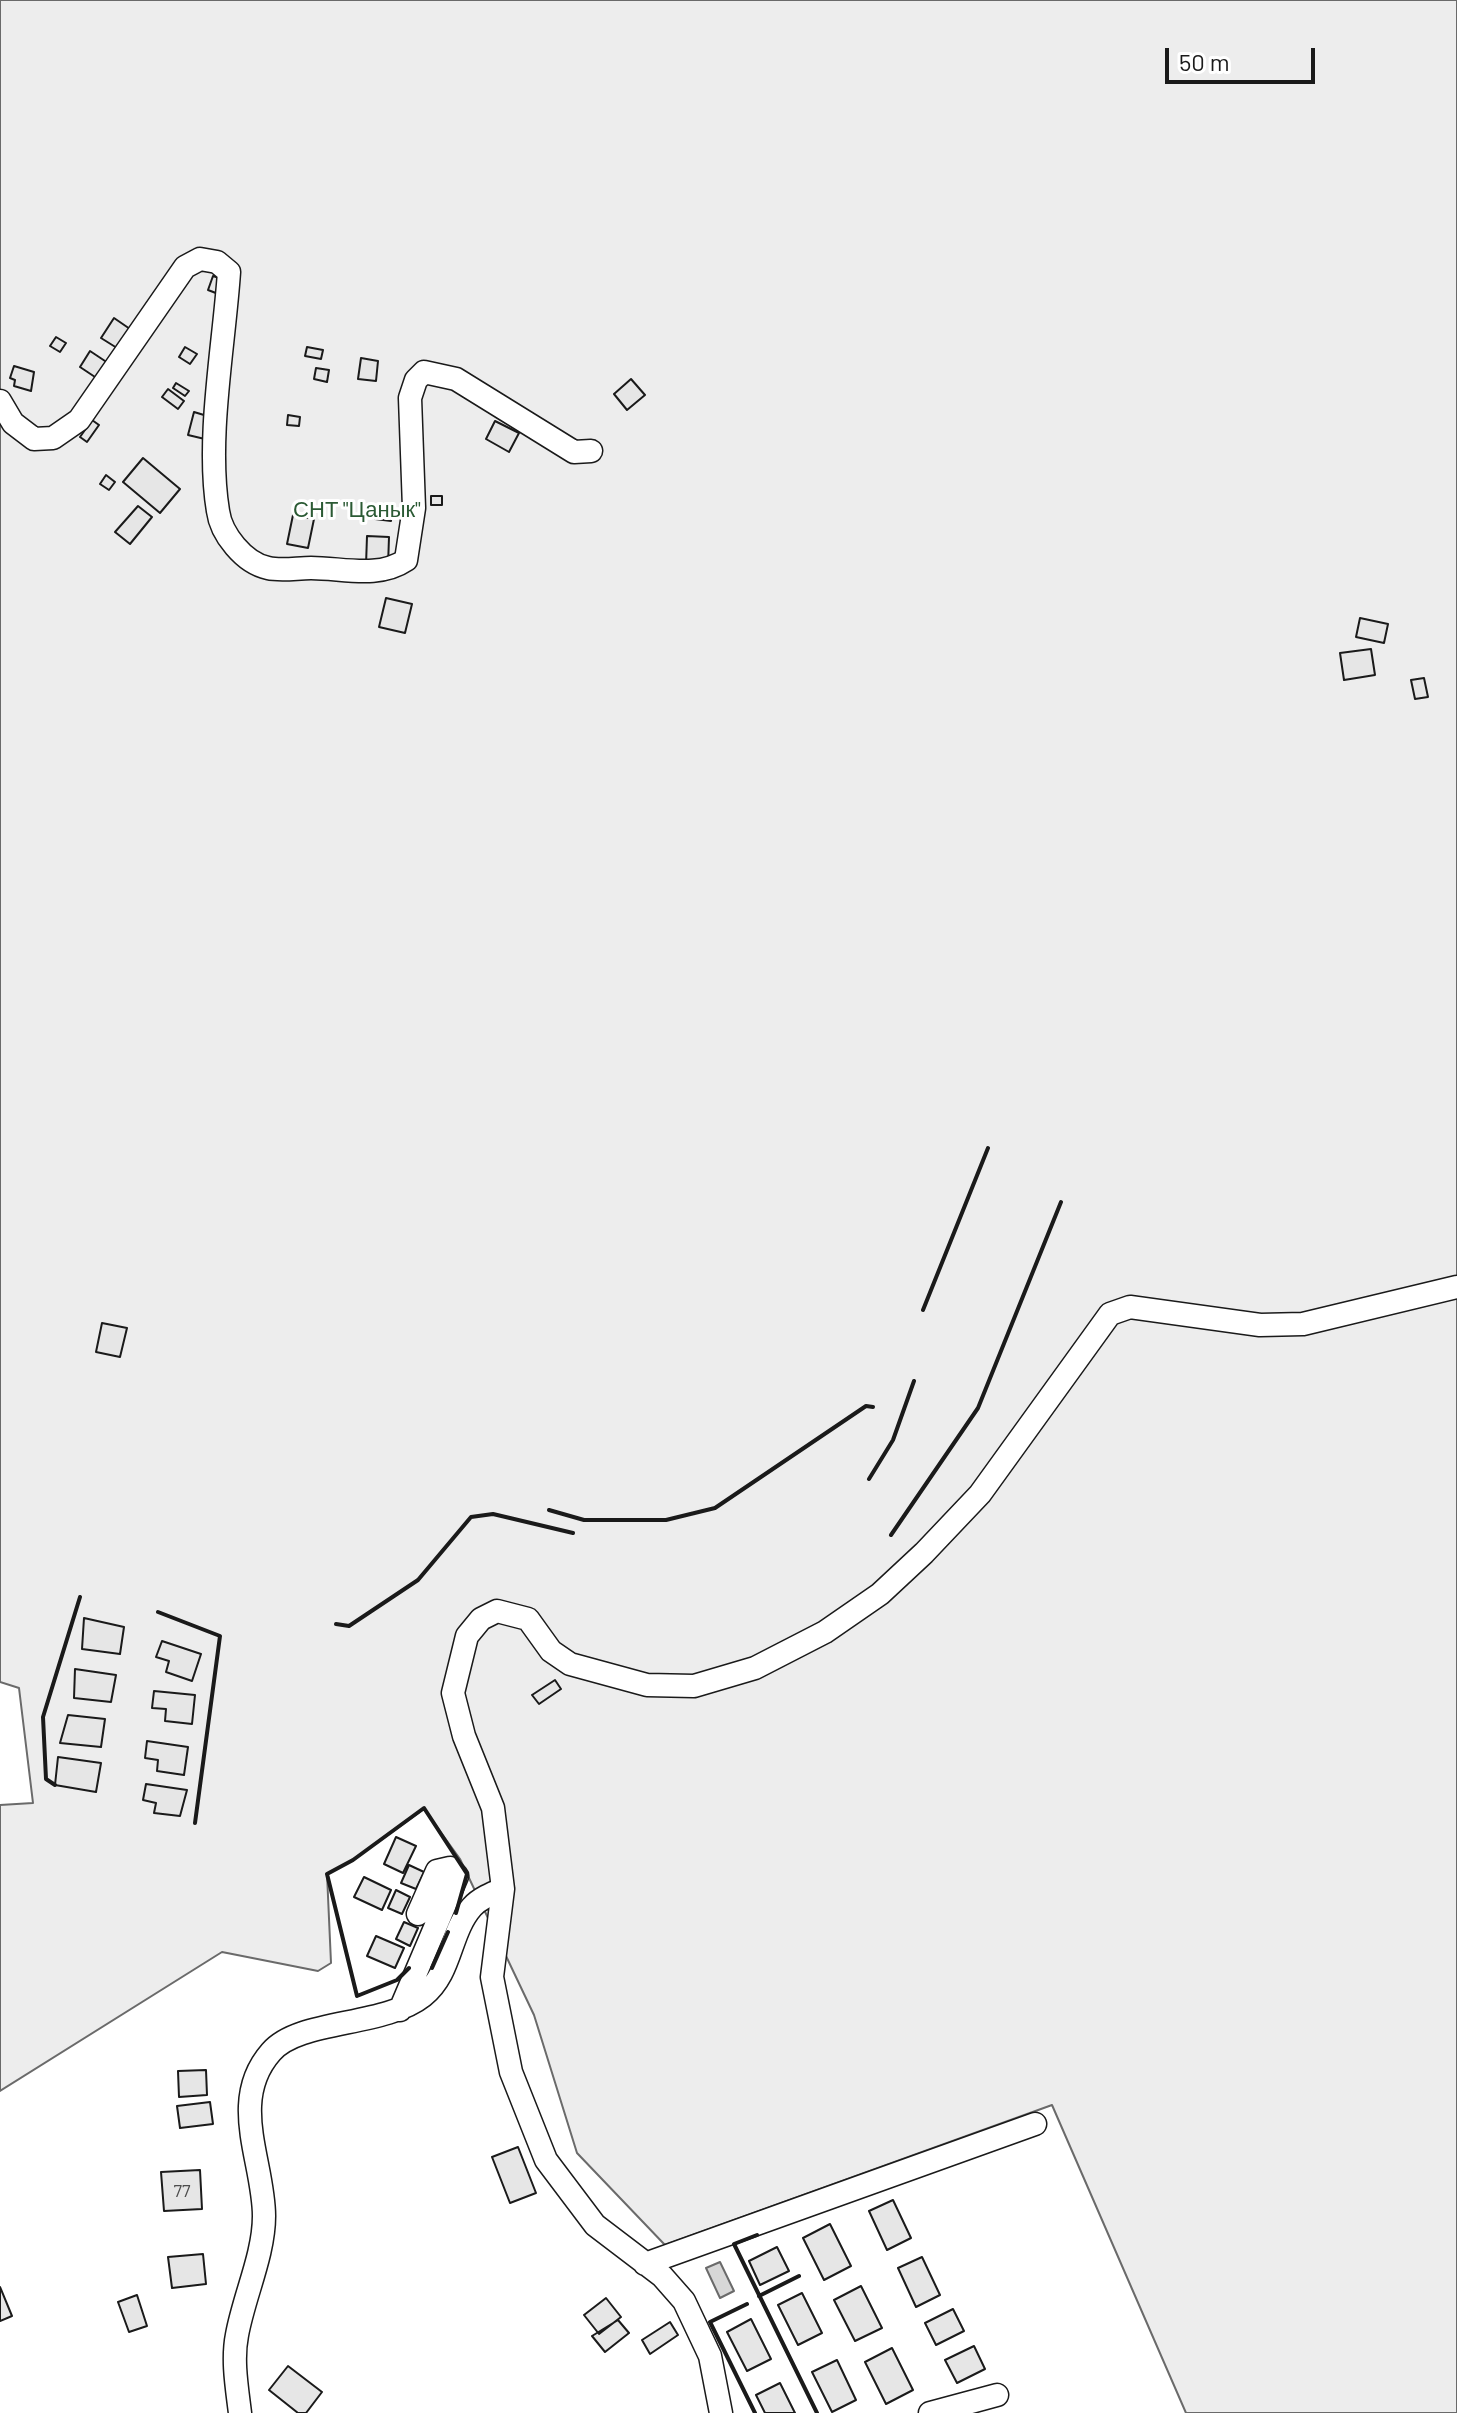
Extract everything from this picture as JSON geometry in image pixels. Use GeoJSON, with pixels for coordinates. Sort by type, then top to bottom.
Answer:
{"type":"FeatureCollection","features":[{"type":"Feature","properties":{"kind":"street"},"geometry":{"type":"LineString","coordinates":[[0,401],[13,423],[34,439],[53,438],[79,420],[185,267],[200,259],[217,262],[229,272],[215,468],[218,513],[225,532],[238,549],[266,568],[369,571],[392,569],[406,560],[414,508],[410,398],[416,380],[424,372],[456,379],[574,452],[591,451]]}},
{"type":"Feature","properties":{"kind":"street"},"geometry":{"type":"LineString","coordinates":[[721,2413],[710,2356],[684,2301],[645,2264],[595,2225],[546,2160],[511,2072],[492,1977],[503,1889],[493,1808],[464,1736],[453,1693],[467,1636],[481,1619],[497,1611],[528,1619],[551,1651],[570,1664],[647,1685],[694,1686],[755,1668],[825,1632],[880,1594],[924,1553],[980,1494],[1110,1314],[1130,1307],[1260,1325],[1303,1324],[1457,1287]]}},
{"type":"Feature","properties":{"kind":"street"},"geometry":{"type":"LineString","coordinates":[[400,2010],[457,1876],[455,1872],[445,1867],[437,1871],[418,1914]]}},
{"type":"Feature","properties":{"kind":"street"},"geometry":{"type":"LineString","coordinates":[[240,2413],[235,2376],[236,2338],[264,2219],[250,2133],[251,2098],[256,2077],[272,2050],[301,2034],[400,2010],[423,1996],[437,1981],[473,1906],[503,1889]]}},
{"type":"Feature","properties":{"kind":"street"},"geometry":{"type":"LineString","coordinates":[[645,2264],[1035,2124]]}},
{"type":"Feature","properties":{"kind":"street"},"geometry":{"type":"LineString","coordinates":[[930,2413],[997,2395]]}},
{"type":"Feature","properties":{"kind":"green space","name":"СНТ \"Цанык\""},"geometry":{"type":"Polygon","coordinates":[[[0,0],[1457,0],[1457,2413],[1186,2413],[1052,2105],[665,2245],[577,2153],[534,2015],[460,1859],[424,1809],[353,1860],[327,1874],[331,1963],[318,1971],[222,1952],[0,2091],[0,1805],[33,1803],[19,1688],[0,1682],[0,0]]]}},
{"type":"Feature","properties":{"kind":"shaded area"},"geometry":{"type":"Polygon","coordinates":[[[720,2262],[734,2291],[720,2298],[706,2268],[720,2262]]]}},
{"type":"Feature","properties":{"kind":"building"},"geometry":{"type":"Polygon","coordinates":[[[213,276],[225,280],[221,295],[208,290],[213,276]]]}},
{"type":"Feature","properties":{"kind":"building"},"geometry":{"type":"Polygon","coordinates":[[[114,318],[130,329],[117,348],[101,338],[114,318]]]}},
{"type":"Feature","properties":{"kind":"building"},"geometry":{"type":"Polygon","coordinates":[[[56,337],[66,343],[60,352],[50,346],[56,337]]]}},
{"type":"Feature","properties":{"kind":"building"},"geometry":{"type":"Polygon","coordinates":[[[185,347],[197,354],[190,364],[179,357],[185,347]]]}},
{"type":"Feature","properties":{"kind":"building"},"geometry":{"type":"Polygon","coordinates":[[[307,347],[323,350],[321,359],[305,356],[307,347]]]}},
{"type":"Feature","properties":{"kind":"building"},"geometry":{"type":"Polygon","coordinates":[[[90,351],[108,363],[98,379],[80,367],[90,351]]]}},
{"type":"Feature","properties":{"kind":"building"},"geometry":{"type":"Polygon","coordinates":[[[361,358],[378,361],[376,381],[358,379],[361,358]]]}},
{"type":"Feature","properties":{"kind":"building"},"geometry":{"type":"Polygon","coordinates":[[[14,366],[34,372],[31,391],[14,386],[15,380],[10,378],[14,366]]]}},
{"type":"Feature","properties":{"kind":"building"},"geometry":{"type":"Polygon","coordinates":[[[316,368],[329,370],[327,382],[314,379],[316,368]]]}},
{"type":"Feature","properties":{"kind":"building"},"geometry":{"type":"Polygon","coordinates":[[[631,379],[645,395],[627,410],[614,394],[631,379]]]}},
{"type":"Feature","properties":{"kind":"building"},"geometry":{"type":"Polygon","coordinates":[[[176,383],[189,391],[185,396],[173,388],[176,383]]]}},
{"type":"Feature","properties":{"kind":"building"},"geometry":{"type":"Polygon","coordinates":[[[168,389],[184,401],[178,409],[162,397],[168,389]]]}},
{"type":"Feature","properties":{"kind":"building"},"geometry":{"type":"Polygon","coordinates":[[[194,412],[214,418],[209,440],[188,435],[194,412]]]}},
{"type":"Feature","properties":{"kind":"building"},"geometry":{"type":"Polygon","coordinates":[[[288,415],[300,417],[299,426],[287,425],[288,415]]]}},
{"type":"Feature","properties":{"kind":"building"},"geometry":{"type":"Polygon","coordinates":[[[92,420],[99,425],[87,442],[80,437],[92,420]]]}},
{"type":"Feature","properties":{"kind":"building"},"geometry":{"type":"Polygon","coordinates":[[[495,421],[519,433],[509,452],[486,439],[495,421]]]}},
{"type":"Feature","properties":{"kind":"building"},"geometry":{"type":"Polygon","coordinates":[[[143,458],[180,489],[160,513],[123,482],[143,458]]]}},
{"type":"Feature","properties":{"kind":"building"},"geometry":{"type":"Polygon","coordinates":[[[106,475],[115,482],[109,490],[100,484],[106,475]]]}},
{"type":"Feature","properties":{"kind":"building"},"geometry":{"type":"Polygon","coordinates":[[[431,496],[442,496],[442,505],[431,505],[431,496]]]}},
{"type":"Feature","properties":{"kind":"building"},"geometry":{"type":"Polygon","coordinates":[[[138,506],[152,517],[130,544],[115,532],[138,506]]]}},
{"type":"Feature","properties":{"kind":"building"},"geometry":{"type":"Polygon","coordinates":[[[376,508],[392,510],[391,521],[375,519],[376,508]]]}},
{"type":"Feature","properties":{"kind":"building"},"geometry":{"type":"Polygon","coordinates":[[[293,515],[314,519],[308,548],[287,544],[293,515]]]}},
{"type":"Feature","properties":{"kind":"building"},"geometry":{"type":"Polygon","coordinates":[[[367,536],[389,537],[388,566],[366,565],[367,536]]]}},
{"type":"Feature","properties":{"kind":"building"},"geometry":{"type":"Polygon","coordinates":[[[386,598],[412,604],[405,633],[379,627],[386,598]]]}},
{"type":"Feature","properties":{"kind":"building"},"geometry":{"type":"Polygon","coordinates":[[[1360,618],[1388,624],[1384,643],[1356,637],[1360,618]]]}},
{"type":"Feature","properties":{"kind":"building"},"geometry":{"type":"Polygon","coordinates":[[[1371,649],[1375,675],[1344,680],[1340,653],[1371,649]]]}},
{"type":"Feature","properties":{"kind":"building"},"geometry":{"type":"Polygon","coordinates":[[[1424,678],[1428,697],[1415,699],[1411,680],[1424,678]]]}},
{"type":"Feature","properties":{"kind":"building"},"geometry":{"type":"Polygon","coordinates":[[[102,1323],[127,1328],[120,1357],[96,1352],[102,1323]]]}},
{"type":"Feature","properties":{"kind":"building"},"geometry":{"type":"Polygon","coordinates":[[[84,1618],[124,1627],[120,1654],[82,1649],[84,1618]]]}},
{"type":"Feature","properties":{"kind":"building"},"geometry":{"type":"Polygon","coordinates":[[[162,1641],[201,1654],[192,1681],[166,1672],[169,1661],[156,1657],[162,1641]]]}},
{"type":"Feature","properties":{"kind":"building"},"geometry":{"type":"Polygon","coordinates":[[[75,1669],[116,1675],[111,1702],[74,1698],[75,1669]]]}},
{"type":"Feature","properties":{"kind":"building"},"geometry":{"type":"Polygon","coordinates":[[[555,1680],[561,1689],[539,1704],[532,1695],[555,1680]]]}},
{"type":"Feature","properties":{"kind":"building"},"geometry":{"type":"Polygon","coordinates":[[[154,1691],[195,1695],[192,1724],[165,1721],[166,1709],[152,1708],[154,1691]]]}},
{"type":"Feature","properties":{"kind":"building"},"geometry":{"type":"Polygon","coordinates":[[[68,1715],[105,1719],[101,1747],[60,1743],[68,1715]]]}},
{"type":"Feature","properties":{"kind":"building"},"geometry":{"type":"Polygon","coordinates":[[[147,1741],[188,1747],[184,1775],[157,1771],[158,1760],[145,1758],[147,1741]]]}},
{"type":"Feature","properties":{"kind":"building"},"geometry":{"type":"Polygon","coordinates":[[[58,1757],[101,1763],[96,1792],[55,1785],[58,1757]]]}},
{"type":"Feature","properties":{"kind":"building"},"geometry":{"type":"Polygon","coordinates":[[[146,1784],[187,1790],[180,1816],[154,1813],[156,1803],[143,1800],[146,1784]]]}},
{"type":"Feature","properties":{"kind":"building"},"geometry":{"type":"Polygon","coordinates":[[[396,1837],[416,1846],[403,1873],[384,1864],[396,1837]]]}},
{"type":"Feature","properties":{"kind":"building"},"geometry":{"type":"Polygon","coordinates":[[[409,1865],[424,1872],[416,1889],[401,1883],[409,1865]]]}},
{"type":"Feature","properties":{"kind":"building"},"geometry":{"type":"Polygon","coordinates":[[[364,1877],[391,1890],[382,1910],[354,1897],[364,1877]]]}},
{"type":"Feature","properties":{"kind":"building"},"geometry":{"type":"Polygon","coordinates":[[[396,1890],[410,1897],[402,1914],[388,1908],[396,1890]]]}},
{"type":"Feature","properties":{"kind":"building"},"geometry":{"type":"Polygon","coordinates":[[[404,1922],[418,1928],[410,1946],[396,1939],[404,1922]]]}},
{"type":"Feature","properties":{"kind":"building"},"geometry":{"type":"Polygon","coordinates":[[[376,1936],[404,1948],[395,1968],[367,1956],[376,1936]]]}},
{"type":"Feature","properties":{"kind":"building"},"geometry":{"type":"Polygon","coordinates":[[[206,2070],[207,2095],[179,2097],[178,2071],[206,2070]]]}},
{"type":"Feature","properties":{"kind":"building"},"geometry":{"type":"Polygon","coordinates":[[[210,2102],[213,2124],[180,2128],[177,2106],[210,2102]]]}},
{"type":"Feature","properties":{"kind":"building"},"geometry":{"type":"Polygon","coordinates":[[[518,2147],[536,2193],[510,2203],[492,2157],[518,2147]]]}},
{"type":"Feature","properties":{"kind":"building"},"geometry":{"type":"Polygon","coordinates":[[[200,2170],[202,2209],[164,2211],[161,2172],[200,2170]]]}},
{"type":"Feature","properties":{"kind":"building"},"geometry":{"type":"Polygon","coordinates":[[[893,2200],[911,2238],[887,2250],[869,2211],[893,2200]]]}},
{"type":"Feature","properties":{"kind":"building"},"geometry":{"type":"Polygon","coordinates":[[[830,2224],[851,2266],[824,2280],[803,2238],[830,2224]]]}},
{"type":"Feature","properties":{"kind":"building"},"geometry":{"type":"Polygon","coordinates":[[[777,2247],[789,2271],[760,2285],[749,2261],[777,2247]]]}},
{"type":"Feature","properties":{"kind":"building"},"geometry":{"type":"Polygon","coordinates":[[[203,2254],[206,2284],[172,2288],[168,2257],[203,2254]]]}},
{"type":"Feature","properties":{"kind":"building"},"geometry":{"type":"Polygon","coordinates":[[[922,2257],[940,2295],[916,2307],[898,2268],[922,2257]]]}},
{"type":"Feature","properties":{"kind":"building"},"geometry":{"type":"Polygon","coordinates":[[[861,2286],[882,2328],[855,2341],[834,2300],[861,2286]]]}},
{"type":"Feature","properties":{"kind":"building"},"geometry":{"type":"Polygon","coordinates":[[[0,2287],[12,2316],[0,2321],[0,2287]]]}},
{"type":"Feature","properties":{"kind":"building"},"geometry":{"type":"Polygon","coordinates":[[[802,2293],[822,2333],[798,2345],[778,2305],[802,2293]]]}},
{"type":"Feature","properties":{"kind":"building"},"geometry":{"type":"Polygon","coordinates":[[[137,2295],[147,2326],[129,2332],[118,2302],[137,2295]]]}},
{"type":"Feature","properties":{"kind":"building"},"geometry":{"type":"Polygon","coordinates":[[[606,2298],[621,2317],[599,2334],[584,2315],[606,2298]]]}},
{"type":"Feature","properties":{"kind":"building"},"geometry":{"type":"Polygon","coordinates":[[[953,2309],[964,2331],[936,2345],[925,2323],[953,2309]]]}},
{"type":"Feature","properties":{"kind":"building"},"geometry":{"type":"Polygon","coordinates":[[[751,2319],[771,2359],[747,2371],[727,2332],[751,2319]]]}},
{"type":"Feature","properties":{"kind":"building"},"geometry":{"type":"Polygon","coordinates":[[[618,2320],[629,2333],[605,2352],[592,2336],[618,2320]]]}},
{"type":"Feature","properties":{"kind":"building"},"geometry":{"type":"Polygon","coordinates":[[[670,2322],[678,2335],[650,2354],[642,2340],[670,2322]]]}},
{"type":"Feature","properties":{"kind":"building"},"geometry":{"type":"Polygon","coordinates":[[[974,2346],[985,2369],[957,2383],[945,2360],[974,2346]]]}},
{"type":"Feature","properties":{"kind":"building"},"geometry":{"type":"Polygon","coordinates":[[[892,2348],[913,2390],[886,2404],[865,2362],[892,2348]]]}},
{"type":"Feature","properties":{"kind":"building"},"geometry":{"type":"Polygon","coordinates":[[[837,2360],[856,2400],[832,2412],[812,2372],[837,2360]]]}},
{"type":"Feature","properties":{"kind":"building"},"geometry":{"type":"Polygon","coordinates":[[[288,2366],[322,2392],[306,2413],[298,2413],[269,2390],[288,2366]]]}},
{"type":"Feature","properties":{"kind":"building"},"geometry":{"type":"Polygon","coordinates":[[[780,2383],[795,2413],[765,2413],[756,2395],[780,2383]]]}},
{"type":"Feature","properties":{"kind":"wall"},"geometry":{"type":"LineString","coordinates":[[923,1310],[988,1148]]}},
{"type":"Feature","properties":{"kind":"wall"},"geometry":{"type":"LineString","coordinates":[[891,1535],[978,1408],[1061,1202]]}},
{"type":"Feature","properties":{"kind":"wall"},"geometry":{"type":"LineString","coordinates":[[869,1479],[893,1440],[914,1381]]}},
{"type":"Feature","properties":{"kind":"wall"},"geometry":{"type":"LineString","coordinates":[[549,1510],[584,1520],[666,1520],[715,1508],[866,1406],[873,1407]]}},
{"type":"Feature","properties":{"kind":"wall"},"geometry":{"type":"LineString","coordinates":[[336,1624],[349,1626],[418,1580],[471,1517],[493,1514],[573,1533]]}},
{"type":"Feature","properties":{"kind":"wall"},"geometry":{"type":"LineString","coordinates":[[55,1785],[46,1779],[43,1717],[80,1597]]}},
{"type":"Feature","properties":{"kind":"wall"},"geometry":{"type":"LineString","coordinates":[[158,1612],[220,1636],[195,1823]]}},
{"type":"Feature","properties":{"kind":"wall"},"geometry":{"type":"LineString","coordinates":[[409,1968],[397,1980],[357,1996],[327,1874],[353,1860],[424,1808],[467,1874],[456,1913]]}},
{"type":"Feature","properties":{"kind":"wall"},"geometry":{"type":"LineString","coordinates":[[432,1968],[448,1932]]}},
{"type":"Feature","properties":{"kind":"wall"},"geometry":{"type":"LineString","coordinates":[[757,2235],[734,2244],[817,2413]]}},
{"type":"Feature","properties":{"kind":"wall"},"geometry":{"type":"LineString","coordinates":[[759,2296],[799,2276]]}},
{"type":"Feature","properties":{"kind":"wall"},"geometry":{"type":"LineString","coordinates":[[747,2304],[710,2322],[755,2413]]}}]}
